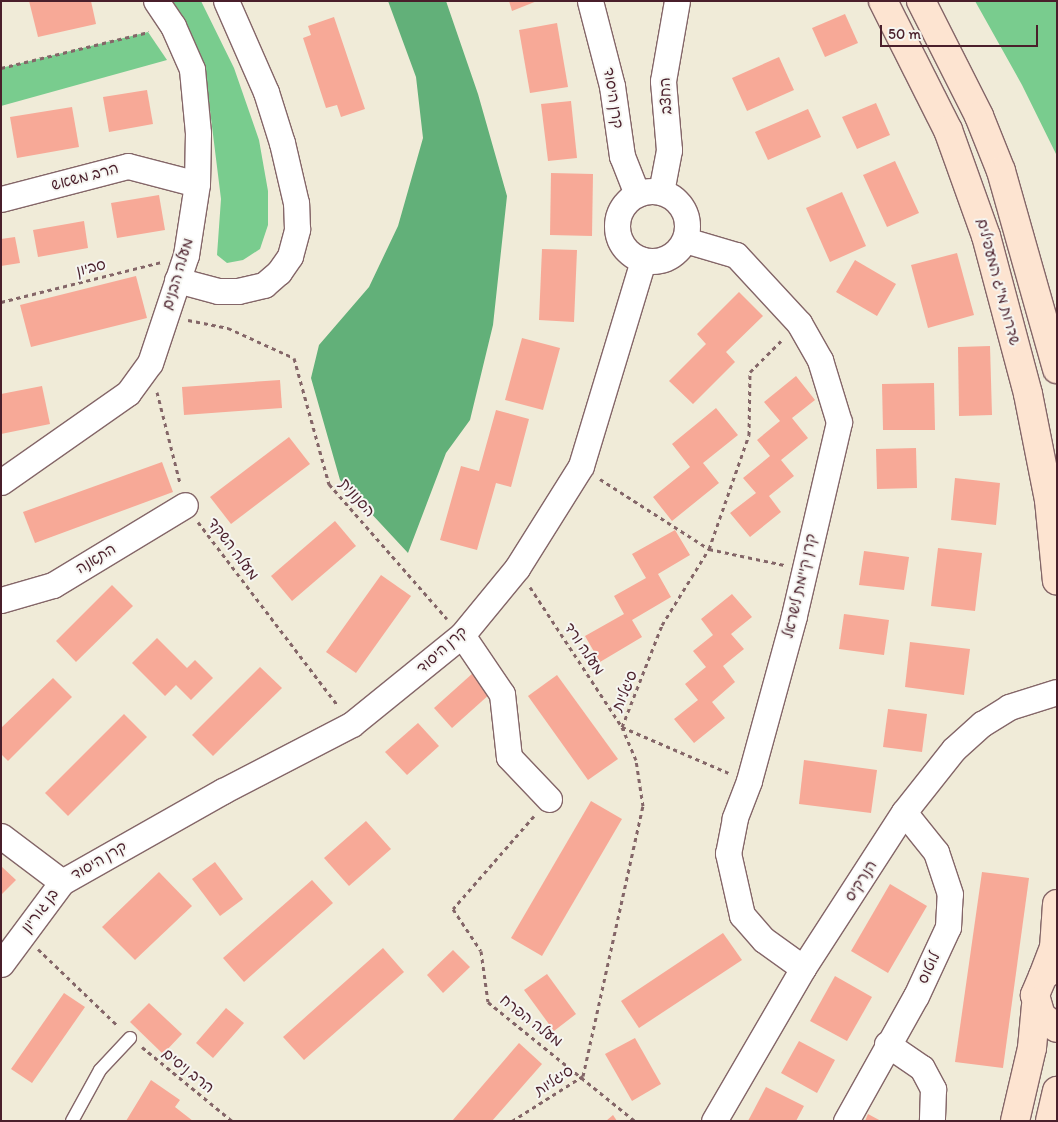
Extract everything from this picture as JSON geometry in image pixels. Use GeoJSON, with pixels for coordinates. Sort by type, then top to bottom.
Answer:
{"type":"FeatureCollection","features":[{"type":"Feature","properties":{"kind":"main road","name":"שדרות מ\"ג המעפילים"},"geometry":{"type":"LineString","coordinates":[[883,1],[948,130],[986,236],[1028,394],[1049,500],[1057,581]]}},
{"type":"Feature","properties":{"kind":"main road"},"geometry":{"type":"LineString","coordinates":[[921,1],[979,116],[1001,171],[1057,370]]}},
{"type":"Feature","properties":{"kind":"main road"},"geometry":{"type":"LineString","coordinates":[[1015,1121],[1032,1048],[1036,1005],[1035,995],[1050,971],[1054,948],[1057,904]]}},
{"type":"Feature","properties":{"kind":"main road"},"geometry":{"type":"LineString","coordinates":[[1036,1005],[1041,1016],[1057,1028]]}},
{"type":"Feature","properties":{"kind":"main road"},"geometry":{"type":"LineString","coordinates":[[1050,1121],[1057,1091]]}},
{"type":"Feature","properties":{"kind":"street","name":"מעלה הבנים"},"geometry":{"type":"LineString","coordinates":[[1,482],[128,393],[150,362],[178,280],[186,255],[197,184],[198,133],[192,69],[173,26],[156,1]]}},
{"type":"Feature","properties":{"kind":"street"},"geometry":{"type":"LineString","coordinates":[[178,280],[218,291],[238,291],[264,285],[279,272],[290,256],[297,229],[296,203],[282,143],[266,92],[226,1]]}},
{"type":"Feature","properties":{"kind":"street","name":"קרן היסוד"},"geometry":{"type":"LineString","coordinates":[[590,1],[612,86],[622,156],[649,193]]}},
{"type":"Feature","properties":{"kind":"street","name":"החצב"},"geometry":{"type":"LineString","coordinates":[[649,193],[670,150],[663,81],[677,1]]}},
{"type":"Feature","properties":{"kind":"street","name":"הרב משאש"},"geometry":{"type":"LineString","coordinates":[[1,199],[128,166],[197,184]]}},
{"type":"Feature","properties":{"kind":"street"},"geometry":{"type":"LineString","coordinates":[[649,193],[672,197],[684,211],[688,228],[685,240],[667,258],[642,260],[623,246],[617,222],[620,211],[649,193]]}},
{"type":"Feature","properties":{"kind":"street","name":"קרן קיימת לישראל"},"geometry":{"type":"LineString","coordinates":[[685,240],[736,255],[799,323],[820,360],[838,422],[803,569],[794,616],[749,781],[736,818],[728,853],[733,885],[742,915],[764,940],[803,968]]}},
{"type":"Feature","properties":{"kind":"street","name":"קרן היסוד"},"geometry":{"type":"LineString","coordinates":[[62,882],[223,791],[352,724],[462,635],[517,568],[581,466],[642,260]]}},
{"type":"Feature","properties":{"kind":"street","name":"התאנה"},"geometry":{"type":"LineString","coordinates":[[1,600],[53,585],[185,504]]}},
{"type":"Feature","properties":{"kind":"street"},"geometry":{"type":"LineString","coordinates":[[462,635],[502,694],[510,757],[549,798]]}},
{"type":"Feature","properties":{"kind":"street","name":"הנרקיס"},"geometry":{"type":"LineString","coordinates":[[714,1121],[803,968],[904,812],[954,749],[982,724],[1009,707],[1057,692]]}},
{"type":"Feature","properties":{"kind":"street","name":"לוטוס"},"geometry":{"type":"LineString","coordinates":[[846,1121],[887,1044],[916,996],[948,927],[950,894],[936,852],[904,812]]}},
{"type":"Feature","properties":{"kind":"street"},"geometry":{"type":"LineString","coordinates":[[1,836],[62,882]]}},
{"type":"Feature","properties":{"kind":"street","name":"בן גוריון"},"geometry":{"type":"LineString","coordinates":[[1,964],[62,882]]}},
{"type":"Feature","properties":{"kind":"street"},"geometry":{"type":"LineString","coordinates":[[887,1044],[922,1068],[933,1089],[932,1121]]}},
{"type":"Feature","properties":{"kind":"lane"},"geometry":{"type":"LineString","coordinates":[[72,1121],[100,1070],[130,1038]]}},
{"type":"Feature","properties":{"kind":"path"},"geometry":{"type":"LineString","coordinates":[[1,68],[173,26]]}},
{"type":"Feature","properties":{"kind":"path","name":"סביון"},"geometry":{"type":"LineString","coordinates":[[1,302],[186,255]]}},
{"type":"Feature","properties":{"kind":"path","name":"הסנונית"},"geometry":{"type":"LineString","coordinates":[[165,316],[228,328],[294,358],[329,484],[462,635]]}},
{"type":"Feature","properties":{"kind":"path","name":"סיגליות"},"geometry":{"type":"LineString","coordinates":[[512,1121],[583,1076],[643,806],[636,760],[622,726],[662,625],[709,549],[749,435],[750,372],[799,323]]}},
{"type":"Feature","properties":{"kind":"path","name":"מעלה השקד"},"geometry":{"type":"LineString","coordinates":[[150,362],[185,504],[352,724]]}},
{"type":"Feature","properties":{"kind":"path"},"geometry":{"type":"LineString","coordinates":[[581,466],[709,549],[803,569]]}},
{"type":"Feature","properties":{"kind":"path","name":"מעלה ורד"},"geometry":{"type":"LineString","coordinates":[[517,568],[622,726]]}},
{"type":"Feature","properties":{"kind":"path"},"geometry":{"type":"LineString","coordinates":[[622,726],[749,781]]}},
{"type":"Feature","properties":{"kind":"path","name":"מעלה הפרח"},"geometry":{"type":"LineString","coordinates":[[549,798],[453,909],[481,951],[488,1002],[583,1076],[635,1121]]}},
{"type":"Feature","properties":{"kind":"path","name":"הרב ניסים"},"geometry":{"type":"LineString","coordinates":[[23,934],[130,1038],[232,1121]]}},
{"type":"Feature","properties":{"kind":"green space"},"geometry":{"type":"Polygon","coordinates":[[[171,1],[201,1],[234,68],[259,140],[268,191],[268,225],[260,249],[243,260],[227,263],[217,255],[221,199],[205,70],[185,24],[171,1]]]}},
{"type":"Feature","properties":{"kind":"green space"},"geometry":{"type":"Polygon","coordinates":[[[388,1],[446,1],[478,94],[507,196],[493,325],[470,420],[446,453],[408,553],[340,480],[311,378],[319,345],[369,287],[398,226],[423,138],[416,77],[388,1]]]}},
{"type":"Feature","properties":{"kind":"green space"},"geometry":{"type":"Polygon","coordinates":[[[975,1],[1057,1],[1057,156],[1022,85],[975,1]]]}},
{"type":"Feature","properties":{"kind":"green space"},"geometry":{"type":"Polygon","coordinates":[[[148,32],[167,60],[1,106],[1,68],[148,32]]]}},
{"type":"Feature","properties":{"kind":"building"},"geometry":{"type":"Polygon","coordinates":[[[29,1],[91,1],[96,24],[38,37],[29,1]]]}},
{"type":"Feature","properties":{"kind":"building"},"geometry":{"type":"Polygon","coordinates":[[[509,1],[537,1],[512,11],[509,1]]]}},
{"type":"Feature","properties":{"kind":"building"},"geometry":{"type":"Polygon","coordinates":[[[845,14],[858,43],[825,57],[812,28],[845,14]]]}},
{"type":"Feature","properties":{"kind":"building"},"geometry":{"type":"Polygon","coordinates":[[[334,17],[365,109],[341,117],[337,105],[326,108],[303,38],[311,35],[308,26],[334,17]]]}},
{"type":"Feature","properties":{"kind":"building"},"geometry":{"type":"Polygon","coordinates":[[[557,23],[568,87],[530,93],[519,30],[557,23]]]}},
{"type":"Feature","properties":{"kind":"building"},"geometry":{"type":"Polygon","coordinates":[[[779,57],[794,90],[747,111],[732,78],[779,57]]]}},
{"type":"Feature","properties":{"kind":"building"},"geometry":{"type":"Polygon","coordinates":[[[147,90],[153,124],[109,132],[103,97],[147,90]]]}},
{"type":"Feature","properties":{"kind":"building"},"geometry":{"type":"Polygon","coordinates":[[[571,101],[577,158],[548,161],[541,104],[571,101]]]}},
{"type":"Feature","properties":{"kind":"building"},"geometry":{"type":"Polygon","coordinates":[[[876,103],[890,135],[857,149],[842,117],[876,103]]]}},
{"type":"Feature","properties":{"kind":"building"},"geometry":{"type":"Polygon","coordinates":[[[72,107],[79,147],[17,158],[10,117],[72,107]]]}},
{"type":"Feature","properties":{"kind":"building"},"geometry":{"type":"Polygon","coordinates":[[[808,109],[821,137],[768,160],[755,132],[808,109]]]}},
{"type":"Feature","properties":{"kind":"building"},"geometry":{"type":"Polygon","coordinates":[[[895,161],[919,213],[887,227],[863,175],[895,161]]]}},
{"type":"Feature","properties":{"kind":"building"},"geometry":{"type":"Polygon","coordinates":[[[551,173],[593,174],[592,236],[550,235],[551,173]]]}},
{"type":"Feature","properties":{"kind":"building"},"geometry":{"type":"Polygon","coordinates":[[[842,192],[866,246],[830,262],[806,208],[842,192]]]}},
{"type":"Feature","properties":{"kind":"building"},"geometry":{"type":"Polygon","coordinates":[[[159,195],[165,230],[117,238],[111,203],[159,195]]]}},
{"type":"Feature","properties":{"kind":"building"},"geometry":{"type":"Polygon","coordinates":[[[84,221],[88,248],[38,257],[33,230],[84,221]]]}},
{"type":"Feature","properties":{"kind":"building"},"geometry":{"type":"Polygon","coordinates":[[[15,237],[20,263],[1,266],[1,239],[15,237]]]}},
{"type":"Feature","properties":{"kind":"building"},"geometry":{"type":"Polygon","coordinates":[[[542,249],[577,250],[574,322],[539,320],[542,249]]]}},
{"type":"Feature","properties":{"kind":"building"},"geometry":{"type":"Polygon","coordinates":[[[957,253],[974,315],[928,328],[911,265],[957,253]]]}},
{"type":"Feature","properties":{"kind":"building"},"geometry":{"type":"Polygon","coordinates":[[[855,260],[896,284],[877,316],[836,292],[855,260]]]}},
{"type":"Feature","properties":{"kind":"building"},"geometry":{"type":"Polygon","coordinates":[[[136,276],[147,318],[31,347],[20,305],[136,276]]]}},
{"type":"Feature","properties":{"kind":"building"},"geometry":{"type":"Polygon","coordinates":[[[739,292],[763,316],[726,352],[735,362],[693,404],[669,381],[706,344],[697,334],[739,292]]]}},
{"type":"Feature","properties":{"kind":"building"},"geometry":{"type":"Polygon","coordinates":[[[522,338],[560,348],[543,410],[505,400],[522,338]]]}},
{"type":"Feature","properties":{"kind":"building"},"geometry":{"type":"Polygon","coordinates":[[[990,346],[992,415],[959,416],[958,347],[990,346]]]}},
{"type":"Feature","properties":{"kind":"building"},"geometry":{"type":"Polygon","coordinates":[[[796,376],[815,400],[792,418],[808,438],[781,460],[794,476],[769,496],[781,512],[750,537],[730,513],[756,493],[743,478],[770,456],[757,440],[780,421],[764,402],[796,376]]]}},
{"type":"Feature","properties":{"kind":"building"},"geometry":{"type":"Polygon","coordinates":[[[280,380],[282,408],[184,415],[182,387],[280,380]]]}},
{"type":"Feature","properties":{"kind":"building"},"geometry":{"type":"Polygon","coordinates":[[[934,383],[935,430],[883,430],[882,384],[934,383]]]}},
{"type":"Feature","properties":{"kind":"building"},"geometry":{"type":"Polygon","coordinates":[[[42,386],[50,424],[1,434],[1,394],[42,386]]]}},
{"type":"Feature","properties":{"kind":"building"},"geometry":{"type":"Polygon","coordinates":[[[716,408],[738,435],[703,463],[719,483],[672,521],[653,497],[690,467],[672,444],[716,408]]]}},
{"type":"Feature","properties":{"kind":"building"},"geometry":{"type":"Polygon","coordinates":[[[496,410],[529,419],[511,487],[496,483],[477,550],[440,540],[461,466],[479,471],[496,410]]]}},
{"type":"Feature","properties":{"kind":"building"},"geometry":{"type":"Polygon","coordinates":[[[289,437],[310,464],[231,524],[210,497],[289,437]]]}},
{"type":"Feature","properties":{"kind":"building"},"geometry":{"type":"Polygon","coordinates":[[[916,448],[917,488],[877,489],[876,449],[916,448]]]}},
{"type":"Feature","properties":{"kind":"building"},"geometry":{"type":"Polygon","coordinates":[[[162,462],[173,492],[35,543],[23,512],[162,462]]]}},
{"type":"Feature","properties":{"kind":"building"},"geometry":{"type":"Polygon","coordinates":[[[955,478],[1000,483],[996,525],[951,520],[955,478]]]}},
{"type":"Feature","properties":{"kind":"building"},"geometry":{"type":"Polygon","coordinates":[[[335,521],[356,546],[292,601],[271,576],[335,521]]]}},
{"type":"Feature","properties":{"kind":"building"},"geometry":{"type":"Polygon","coordinates":[[[675,530],[690,555],[658,574],[671,597],[632,620],[642,637],[600,662],[585,636],[624,614],[614,596],[646,578],[632,554],[675,530]]]}},
{"type":"Feature","properties":{"kind":"building"},"geometry":{"type":"Polygon","coordinates":[[[938,548],[982,553],[975,611],[931,606],[938,548]]]}},
{"type":"Feature","properties":{"kind":"building"},"geometry":{"type":"Polygon","coordinates":[[[864,551],[909,557],[904,590],[859,585],[864,551]]]}},
{"type":"Feature","properties":{"kind":"building"},"geometry":{"type":"Polygon","coordinates":[[[381,575],[411,596],[356,673],[326,652],[381,575]]]}},
{"type":"Feature","properties":{"kind":"building"},"geometry":{"type":"Polygon","coordinates":[[[112,585],[133,606],[76,662],[56,641],[112,585]]]}},
{"type":"Feature","properties":{"kind":"building"},"geometry":{"type":"Polygon","coordinates":[[[732,594],[752,617],[731,634],[744,649],[723,666],[735,682],[712,702],[725,718],[694,743],[674,719],[698,700],[685,684],[706,667],[693,651],[713,635],[701,619],[732,594]]]}},
{"type":"Feature","properties":{"kind":"building"},"geometry":{"type":"Polygon","coordinates":[[[844,614],[889,620],[884,655],[839,649],[844,614]]]}},
{"type":"Feature","properties":{"kind":"building"},"geometry":{"type":"Polygon","coordinates":[[[157,638],[187,668],[195,660],[213,678],[191,700],[176,685],[165,696],[132,663],[157,638]]]}},
{"type":"Feature","properties":{"kind":"building"},"geometry":{"type":"Polygon","coordinates":[[[910,642],[970,649],[964,695],[905,687],[910,642]]]}},
{"type":"Feature","properties":{"kind":"building"},"geometry":{"type":"Polygon","coordinates":[[[260,667],[282,688],[213,756],[192,735],[260,667]]]}},
{"type":"Feature","properties":{"kind":"building"},"geometry":{"type":"Polygon","coordinates":[[[473,673],[491,693],[452,728],[434,708],[473,673]]]}},
{"type":"Feature","properties":{"kind":"building"},"geometry":{"type":"Polygon","coordinates":[[[557,675],[618,759],[588,780],[528,696],[557,675]]]}},
{"type":"Feature","properties":{"kind":"building"},"geometry":{"type":"Polygon","coordinates":[[[53,678],[72,697],[8,761],[1,754],[1,728],[53,678]]]}},
{"type":"Feature","properties":{"kind":"building"},"geometry":{"type":"Polygon","coordinates":[[[888,709],[927,714],[922,752],[883,747],[888,709]]]}},
{"type":"Feature","properties":{"kind":"building"},"geometry":{"type":"Polygon","coordinates":[[[124,714],[147,737],[68,816],[45,793],[124,714]]]}},
{"type":"Feature","properties":{"kind":"building"},"geometry":{"type":"Polygon","coordinates":[[[418,723],[439,746],[407,775],[385,752],[418,723]]]}},
{"type":"Feature","properties":{"kind":"building"},"geometry":{"type":"Polygon","coordinates":[[[804,760],[877,770],[871,813],[799,804],[804,760]]]}},
{"type":"Feature","properties":{"kind":"building"},"geometry":{"type":"Polygon","coordinates":[[[591,801],[622,819],[542,956],[511,938],[591,801]]]}},
{"type":"Feature","properties":{"kind":"building"},"geometry":{"type":"Polygon","coordinates":[[[366,821],[391,849],[349,886],[324,858],[366,821]]]}},
{"type":"Feature","properties":{"kind":"building"},"geometry":{"type":"Polygon","coordinates":[[[215,862],[243,899],[220,916],[192,879],[215,862]]]}},
{"type":"Feature","properties":{"kind":"building"},"geometry":{"type":"Polygon","coordinates":[[[1,866],[16,880],[1,895],[1,866]]]}},
{"type":"Feature","properties":{"kind":"building"},"geometry":{"type":"Polygon","coordinates":[[[159,872],[192,906],[135,960],[102,927],[159,872]]]}},
{"type":"Feature","properties":{"kind":"building"},"geometry":{"type":"Polygon","coordinates":[[[982,872],[1029,878],[1003,1068],[955,1062],[982,872]]]}},
{"type":"Feature","properties":{"kind":"building"},"geometry":{"type":"Polygon","coordinates":[[[312,880],[333,903],[244,982],[223,958],[312,880]]]}},
{"type":"Feature","properties":{"kind":"building"},"geometry":{"type":"Polygon","coordinates":[[[890,884],[927,906],[888,973],[851,951],[890,884]]]}},
{"type":"Feature","properties":{"kind":"building"},"geometry":{"type":"Polygon","coordinates":[[[723,933],[742,960],[639,1028],[621,1001],[723,933]]]}},
{"type":"Feature","properties":{"kind":"building"},"geometry":{"type":"Polygon","coordinates":[[[383,948],[404,972],[304,1060],[283,1037],[383,948]]]}},
{"type":"Feature","properties":{"kind":"building"},"geometry":{"type":"Polygon","coordinates":[[[453,950],[470,967],[443,993],[427,975],[453,950]]]}},
{"type":"Feature","properties":{"kind":"building"},"geometry":{"type":"Polygon","coordinates":[[[547,974],[576,1014],[554,1031],[524,990],[547,974]]]}},
{"type":"Feature","properties":{"kind":"building"},"geometry":{"type":"Polygon","coordinates":[[[835,976],[872,997],[847,1041],[810,1021],[835,976]]]}},
{"type":"Feature","properties":{"kind":"building"},"geometry":{"type":"Polygon","coordinates":[[[64,993],[85,1007],[32,1083],[11,1069],[64,993]]]}},
{"type":"Feature","properties":{"kind":"building"},"geometry":{"type":"Polygon","coordinates":[[[149,1003],[182,1034],[163,1054],[130,1022],[149,1003]]]}},
{"type":"Feature","properties":{"kind":"building"},"geometry":{"type":"Polygon","coordinates":[[[226,1008],[244,1023],[213,1058],[196,1043],[226,1008]]]}},
{"type":"Feature","properties":{"kind":"building"},"geometry":{"type":"Polygon","coordinates":[[[635,1038],[661,1084],[632,1101],[605,1054],[635,1038]]]}},
{"type":"Feature","properties":{"kind":"building"},"geometry":{"type":"Polygon","coordinates":[[[799,1041],[835,1060],[817,1093],[781,1073],[799,1041]]]}},
{"type":"Feature","properties":{"kind":"building"},"geometry":{"type":"Polygon","coordinates":[[[519,1043],[542,1064],[492,1121],[452,1121],[519,1043]]]}},
{"type":"Feature","properties":{"kind":"building"},"geometry":{"type":"Polygon","coordinates":[[[151,1080],[180,1100],[175,1107],[193,1121],[126,1121],[151,1080]]]}},
{"type":"Feature","properties":{"kind":"building"},"geometry":{"type":"Polygon","coordinates":[[[766,1087],[804,1106],[796,1121],[748,1121],[766,1087]]]}},
{"type":"Feature","properties":{"kind":"building"},"geometry":{"type":"Polygon","coordinates":[[[868,1114],[881,1121],[865,1121],[868,1114]]]}},
{"type":"Feature","properties":{"kind":"building"},"geometry":{"type":"Polygon","coordinates":[[[613,1115],[617,1121],[606,1121],[613,1115]]]}}]}
